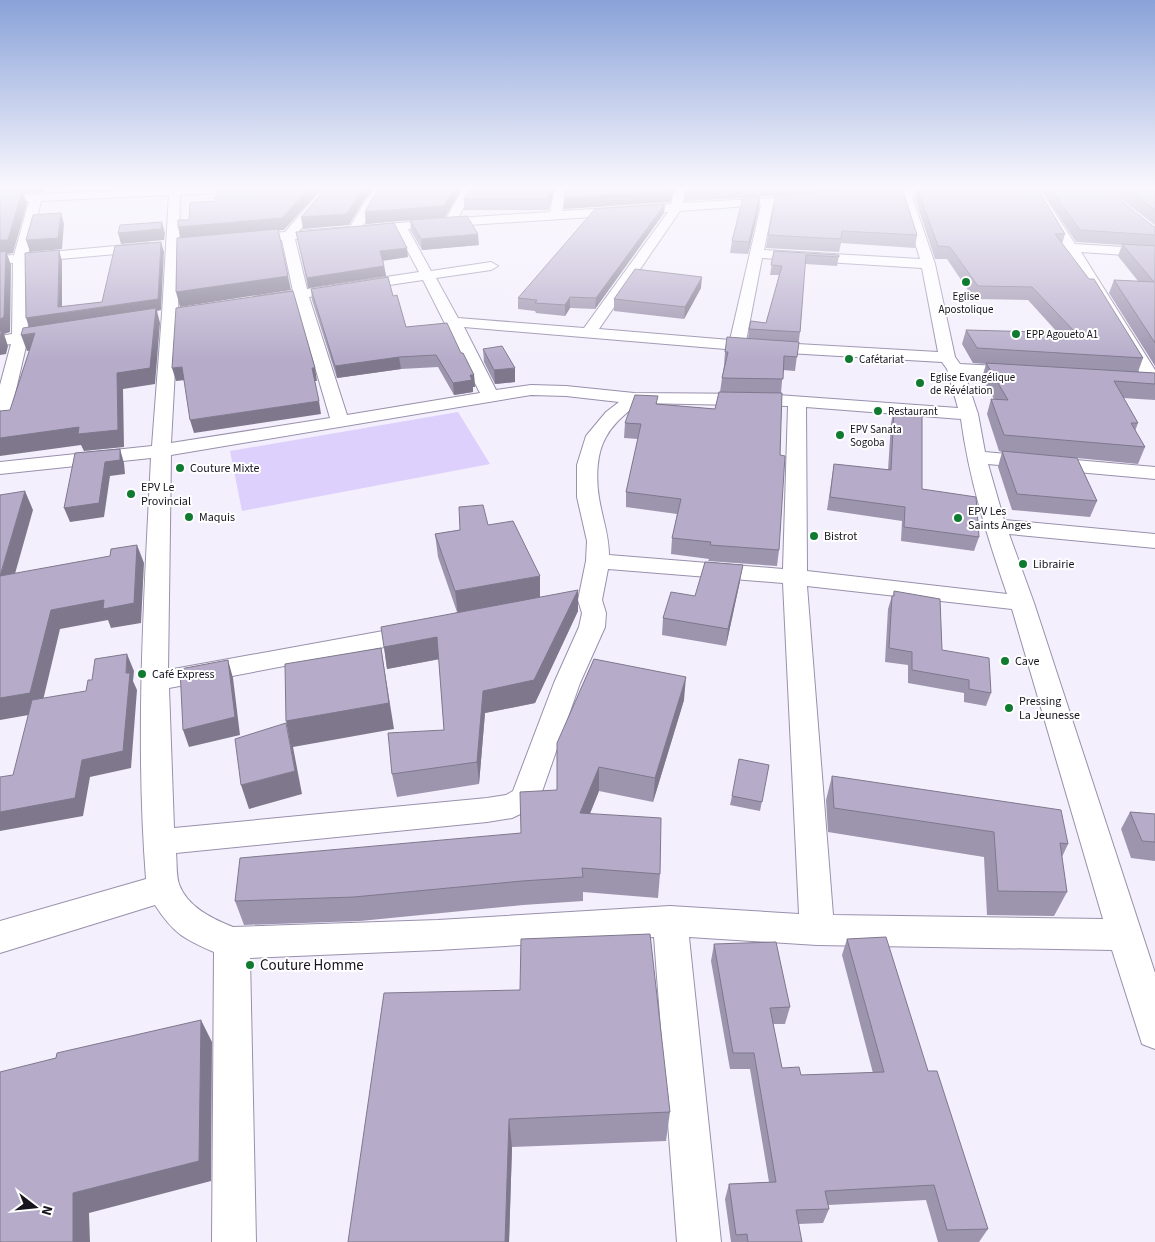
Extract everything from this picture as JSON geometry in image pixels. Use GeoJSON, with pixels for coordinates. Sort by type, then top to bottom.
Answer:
{"type":"FeatureCollection","features":[{"type":"Feature","properties":{"kind":"street"},"geometry":{"type":"LineString","coordinates":[[0,420],[20,339],[20,258],[23,246]]}},
{"type":"Feature","properties":{"kind":"street"},"geometry":{"type":"LineString","coordinates":[[0,260],[156,246]]}},
{"type":"Feature","properties":{"kind":"street"},"geometry":{"type":"LineString","coordinates":[[178,246],[170,314],[161,451],[154,682],[156,808],[163,888],[179,913],[200,930],[232,943],[438,935],[670,921],[817,930],[1126,935]]}},
{"type":"Feature","properties":{"kind":"street"},"geometry":{"type":"LineString","coordinates":[[290,246],[301,294],[340,421]]}},
{"type":"Feature","properties":{"kind":"street"},"geometry":{"type":"LineString","coordinates":[[411,246],[491,397]]}},
{"type":"Feature","properties":{"kind":"street"},"geometry":{"type":"LineString","coordinates":[[588,333],[649,246]]}},
{"type":"Feature","properties":{"kind":"street"},"geometry":{"type":"LineString","coordinates":[[737,345],[760,246]]}},
{"type":"Feature","properties":{"kind":"street"},"geometry":{"type":"LineString","coordinates":[[921,246],[928,264],[951,363],[969,414],[976,457],[995,526],[1022,603],[1155,1032]]}},
{"type":"Feature","properties":{"kind":"street"},"geometry":{"type":"LineString","coordinates":[[1071,248],[1155,252]]}},
{"type":"Feature","properties":{"kind":"street"},"geometry":{"type":"LineString","coordinates":[[1071,248],[1154,380]]}},
{"type":"Feature","properties":{"kind":"street"},"geometry":{"type":"LineString","coordinates":[[758,254],[928,264]]}},
{"type":"Feature","properties":{"kind":"street"},"geometry":{"type":"LineString","coordinates":[[245,303],[491,266]]}},
{"type":"Feature","properties":{"kind":"street"},"geometry":{"type":"LineString","coordinates":[[453,322],[951,363],[1034,373]]}},
{"type":"Feature","properties":{"kind":"street"},"geometry":{"type":"LineString","coordinates":[[0,341],[67,331]]}},
{"type":"Feature","properties":{"kind":"street"},"geometry":{"type":"LineString","coordinates":[[1133,379],[1154,380]]}},
{"type":"Feature","properties":{"kind":"street"},"geometry":{"type":"LineString","coordinates":[[0,468],[161,451],[491,397],[548,390],[634,398],[734,398],[798,401],[969,414]]}},
{"type":"Feature","properties":{"kind":"street"},"geometry":{"type":"LineString","coordinates":[[159,842],[512,806],[526,798],[566,683],[592,627],[594,613],[580,602],[598,561],[598,540],[588,497],[587,464],[596,436],[613,416],[634,398]]}},
{"type":"Feature","properties":{"kind":"street"},"geometry":{"type":"LineString","coordinates":[[798,401],[796,577],[817,930]]}},
{"type":"Feature","properties":{"kind":"street"},"geometry":{"type":"LineString","coordinates":[[976,457],[1155,473]]}},
{"type":"Feature","properties":{"kind":"street"},"geometry":{"type":"LineString","coordinates":[[995,526],[1155,542]]}},
{"type":"Feature","properties":{"kind":"street"},"geometry":{"type":"LineString","coordinates":[[598,561],[796,577],[1022,603]]}},
{"type":"Feature","properties":{"kind":"street"},"geometry":{"type":"LineString","coordinates":[[154,682],[435,630]]}},
{"type":"Feature","properties":{"kind":"street"},"geometry":{"type":"LineString","coordinates":[[0,936],[163,888]]}},
{"type":"Feature","properties":{"kind":"street"},"geometry":{"type":"LineString","coordinates":[[670,921],[699,1242]]}},
{"type":"Feature","properties":{"kind":"street"},"geometry":{"type":"LineString","coordinates":[[232,943],[234,1242]]}},
{"type":"Feature","properties":{"kind":"shaded area"},"geometry":{"type":"Polygon","coordinates":[[[458,412],[490,464],[242,511],[230,451],[458,412]]]}},
{"type":"Feature","properties":{"kind":"building"},"geometry":{"type":"Polygon","coordinates":[[[115,246],[161,246],[158,299],[26,318],[25,253],[59,250],[58,307],[102,302],[115,246]]]}},
{"type":"Feature","properties":{"kind":"building"},"geometry":{"type":"Polygon","coordinates":[[[177,246],[282,246],[288,276],[176,292],[177,246]]]}},
{"type":"Feature","properties":{"kind":"building"},"geometry":{"type":"Polygon","coordinates":[[[299,246],[406,246],[407,248],[380,251],[384,266],[307,278],[299,246]]]}},
{"type":"Feature","properties":{"kind":"building"},"geometry":{"type":"Polygon","coordinates":[[[563,246],[634,246],[596,298],[570,297],[565,305],[535,303],[537,300],[518,298],[563,246]]]}},
{"type":"Feature","properties":{"kind":"building"},"geometry":{"type":"Polygon","coordinates":[[[938,246],[1064,246],[1089,279],[1094,279],[1143,358],[977,348],[966,330],[1076,333],[1032,287],[978,286],[950,247],[938,246]]]}},
{"type":"Feature","properties":{"kind":"building"},"geometry":{"type":"Polygon","coordinates":[[[1124,246],[1155,246],[1155,343],[1114,280],[1154,282],[1124,246]]]}},
{"type":"Feature","properties":{"kind":"building"},"geometry":{"type":"Polygon","coordinates":[[[6,251],[4,317],[0,319],[0,252],[6,251]]]}},
{"type":"Feature","properties":{"kind":"building"},"geometry":{"type":"Polygon","coordinates":[[[774,251],[839,255],[839,257],[806,255],[800,332],[749,329],[751,321],[766,323],[782,266],[771,265],[774,251]]]}},
{"type":"Feature","properties":{"kind":"building"},"geometry":{"type":"Polygon","coordinates":[[[635,269],[702,277],[685,307],[614,299],[635,269]]]}},
{"type":"Feature","properties":{"kind":"building"},"geometry":{"type":"Polygon","coordinates":[[[388,277],[393,296],[397,295],[406,327],[447,323],[474,375],[470,375],[472,380],[453,383],[436,355],[399,357],[335,366],[311,289],[388,277]]]}},
{"type":"Feature","properties":{"kind":"building"},"geometry":{"type":"Polygon","coordinates":[[[293,291],[315,368],[312,368],[319,401],[190,420],[182,367],[172,368],[176,308],[293,291]]]}},
{"type":"Feature","properties":{"kind":"building"},"geometry":{"type":"Polygon","coordinates":[[[156,308],[150,368],[117,373],[118,430],[78,434],[79,427],[0,438],[0,411],[10,410],[35,333],[21,335],[23,328],[156,308]]]}},
{"type":"Feature","properties":{"kind":"building"},"geometry":{"type":"Polygon","coordinates":[[[727,337],[799,342],[797,357],[784,356],[783,379],[722,378],[728,352],[725,352],[727,337]]]}},
{"type":"Feature","properties":{"kind":"building"},"geometry":{"type":"Polygon","coordinates":[[[502,346],[515,368],[494,370],[483,349],[502,346]]]}},
{"type":"Feature","properties":{"kind":"building"},"geometry":{"type":"Polygon","coordinates":[[[986,363],[1155,373],[1155,384],[1114,381],[1138,423],[1131,423],[1145,447],[1004,435],[991,399],[1008,400],[986,363]]]}},
{"type":"Feature","properties":{"kind":"building"},"geometry":{"type":"Polygon","coordinates":[[[719,392],[782,393],[780,455],[785,456],[779,550],[710,545],[711,542],[672,538],[681,499],[626,492],[641,424],[625,423],[635,395],[658,396],[656,404],[715,409],[719,392]]]}},
{"type":"Feature","properties":{"kind":"building"},"geometry":{"type":"Polygon","coordinates":[[[894,410],[922,414],[922,489],[976,497],[979,537],[904,527],[905,507],[830,497],[834,464],[891,470],[894,410]]]}},
{"type":"Feature","properties":{"kind":"building"},"geometry":{"type":"Polygon","coordinates":[[[120,449],[120,460],[105,462],[99,503],[64,508],[75,453],[120,449]]]}},
{"type":"Feature","properties":{"kind":"building"},"geometry":{"type":"Polygon","coordinates":[[[1002,451],[1077,458],[1097,501],[1017,494],[1002,451]]]}},
{"type":"Feature","properties":{"kind":"building"},"geometry":{"type":"Polygon","coordinates":[[[25,491],[0,576],[0,495],[25,491]]]}},
{"type":"Feature","properties":{"kind":"building"},"geometry":{"type":"Polygon","coordinates":[[[483,505],[488,525],[513,521],[540,576],[455,591],[435,534],[460,530],[459,507],[483,505]]]}},
{"type":"Feature","properties":{"kind":"building"},"geometry":{"type":"Polygon","coordinates":[[[137,545],[134,603],[103,609],[104,600],[51,610],[30,693],[0,698],[0,576],[110,556],[111,549],[137,545]]]}},
{"type":"Feature","properties":{"kind":"building"},"geometry":{"type":"Polygon","coordinates":[[[705,562],[743,565],[728,629],[663,618],[671,592],[695,596],[705,562]]]}},
{"type":"Feature","properties":{"kind":"building"},"geometry":{"type":"Polygon","coordinates":[[[578,590],[534,680],[483,691],[477,762],[392,774],[388,733],[444,730],[437,637],[384,647],[381,627],[578,590]]]}},
{"type":"Feature","properties":{"kind":"building"},"geometry":{"type":"Polygon","coordinates":[[[894,591],[940,599],[942,650],[989,658],[991,693],[969,689],[969,680],[912,670],[912,652],[889,648],[892,596],[894,596],[894,591]]]}},
{"type":"Feature","properties":{"kind":"building"},"geometry":{"type":"Polygon","coordinates":[[[381,648],[389,703],[286,721],[285,664],[381,648]]]}},
{"type":"Feature","properties":{"kind":"building"},"geometry":{"type":"Polygon","coordinates":[[[127,654],[126,673],[130,673],[123,751],[82,760],[75,798],[0,812],[0,777],[13,775],[32,700],[86,691],[88,680],[92,680],[95,659],[127,654]]]}},
{"type":"Feature","properties":{"kind":"building"},"geometry":{"type":"Polygon","coordinates":[[[594,659],[686,677],[655,778],[599,767],[580,813],[661,818],[660,874],[582,868],[583,877],[354,897],[235,901],[240,858],[521,833],[520,792],[557,790],[557,743],[594,659]]]}},
{"type":"Feature","properties":{"kind":"building"},"geometry":{"type":"Polygon","coordinates":[[[228,660],[235,717],[183,730],[180,669],[228,660]]]}},
{"type":"Feature","properties":{"kind":"building"},"geometry":{"type":"Polygon","coordinates":[[[286,723],[295,771],[241,785],[235,739],[286,723]]]}},
{"type":"Feature","properties":{"kind":"building"},"geometry":{"type":"Polygon","coordinates":[[[739,759],[769,765],[762,802],[732,796],[739,759]]]}},
{"type":"Feature","properties":{"kind":"building"},"geometry":{"type":"Polygon","coordinates":[[[832,776],[1061,810],[1068,844],[1060,843],[1067,892],[998,891],[994,832],[834,808],[832,776]]]}},
{"type":"Feature","properties":{"kind":"building"},"geometry":{"type":"Polygon","coordinates":[[[1130,812],[1155,814],[1155,842],[1142,841],[1130,812]]]}},
{"type":"Feature","properties":{"kind":"building"},"geometry":{"type":"Polygon","coordinates":[[[650,934],[670,1112],[509,1119],[505,1242],[348,1242],[384,993],[520,990],[521,939],[650,934]]]}},
{"type":"Feature","properties":{"kind":"building"},"geometry":{"type":"Polygon","coordinates":[[[886,937],[928,1071],[937,1071],[988,1229],[947,1230],[934,1185],[825,1191],[829,1209],[796,1210],[802,1242],[748,1242],[747,1234],[736,1235],[729,1184],[776,1182],[754,1053],[733,1053],[714,944],[776,942],[790,1007],[770,1008],[782,1068],[799,1067],[801,1075],[884,1072],[847,939],[886,937]]]}},
{"type":"Feature","properties":{"kind":"building"},"geometry":{"type":"Polygon","coordinates":[[[201,1020],[199,1161],[73,1193],[73,1242],[0,1242],[0,1072],[56,1058],[57,1053],[201,1020]]]}},
{"type":"Feature","properties":{"kind":"place","name":"Eglise Apostolique"},"geometry":{"type":"Point","coordinates":[966,282]}},
{"type":"Feature","properties":{"kind":"place","name":"EPP Agoueto A1"},"geometry":{"type":"Point","coordinates":[1016,334]}},
{"type":"Feature","properties":{"kind":"place","name":"Cafétariat"},"geometry":{"type":"Point","coordinates":[849,359]}},
{"type":"Feature","properties":{"kind":"place","name":"Eglise Evangélique de Révélation"},"geometry":{"type":"Point","coordinates":[920,383]}},
{"type":"Feature","properties":{"kind":"place","name":"Restaurant"},"geometry":{"type":"Point","coordinates":[878,411]}},
{"type":"Feature","properties":{"kind":"place","name":"EPV Sanata Sogoba"},"geometry":{"type":"Point","coordinates":[840,435]}},
{"type":"Feature","properties":{"kind":"place","name":"Couture Mixte"},"geometry":{"type":"Point","coordinates":[180,468]}},
{"type":"Feature","properties":{"kind":"place","name":"EPV Le Provincial"},"geometry":{"type":"Point","coordinates":[131,494]}},
{"type":"Feature","properties":{"kind":"place","name":"Maquis"},"geometry":{"type":"Point","coordinates":[189,517]}},
{"type":"Feature","properties":{"kind":"place","name":"EPV Les Saints Anges"},"geometry":{"type":"Point","coordinates":[958,518]}},
{"type":"Feature","properties":{"kind":"place","name":"Bistrot"},"geometry":{"type":"Point","coordinates":[814,536]}},
{"type":"Feature","properties":{"kind":"place","name":"Librairie"},"geometry":{"type":"Point","coordinates":[1023,564]}},
{"type":"Feature","properties":{"kind":"place","name":"Cave"},"geometry":{"type":"Point","coordinates":[1005,661]}},
{"type":"Feature","properties":{"kind":"place","name":"Café Express"},"geometry":{"type":"Point","coordinates":[142,674]}},
{"type":"Feature","properties":{"kind":"place","name":"Pressing La Jeunesse"},"geometry":{"type":"Point","coordinates":[1009,708]}},
{"type":"Feature","properties":{"kind":"place","name":"Couture Homme"},"geometry":{"type":"Point","coordinates":[250,965]}}]}
